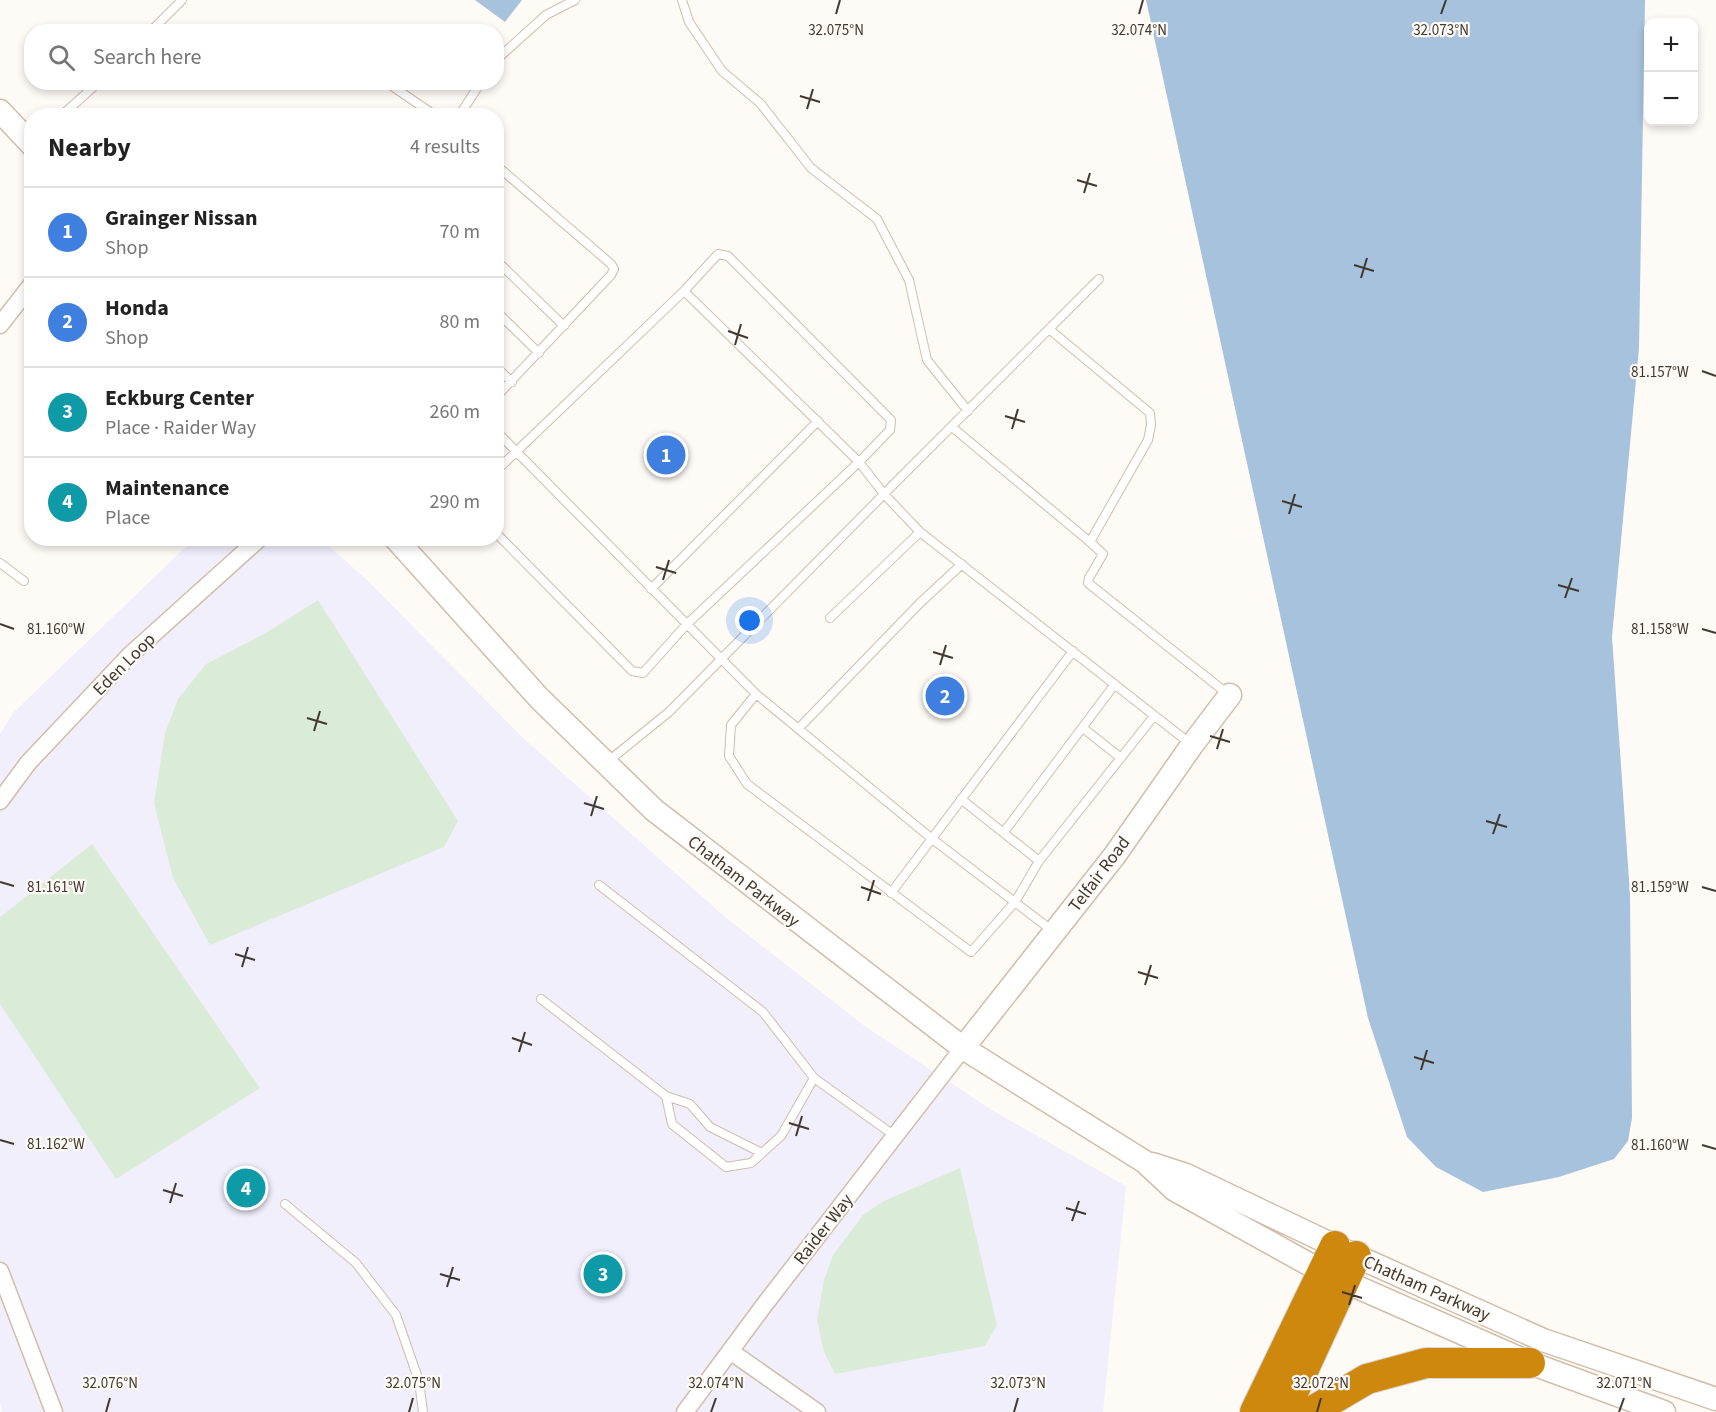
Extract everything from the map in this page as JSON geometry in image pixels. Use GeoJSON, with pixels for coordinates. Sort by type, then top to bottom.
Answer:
{"type":"FeatureCollection","features":[{"type":"Feature","properties":{"kind":"highway"},"geometry":{"type":"LineString","coordinates":[[1255,1412],[1339,1264]]}},
{"type":"Feature","properties":{"kind":"highway"},"geometry":{"type":"LineString","coordinates":[[1284,1412],[1339,1264]]}},
{"type":"Feature","properties":{"kind":"highway"},"geometry":{"type":"LineString","coordinates":[[1311,1412],[1367,1379],[1426,1362],[1530,1363]]}},
{"type":"Feature","properties":{"kind":"main road"},"geometry":{"type":"LineString","coordinates":[[0,111],[24,136]]}},
{"type":"Feature","properties":{"kind":"main road","name":"Chatham Parkway"},"geometry":{"type":"LineString","coordinates":[[402,546],[539,698],[654,810],[963,1048],[1145,1162],[1186,1175],[1339,1264],[1530,1363],[1664,1412]]}},
{"type":"Feature","properties":{"kind":"main road","name":"Telfair Road"},"geometry":{"type":"LineString","coordinates":[[963,1048],[1115,855],[1230,695]]}},
{"type":"Feature","properties":{"kind":"main road","name":"Chatham Parkway"},"geometry":{"type":"LineString","coordinates":[[1339,1264],[1543,1340],[1716,1400]]}},
{"type":"Feature","properties":{"kind":"street"},"geometry":{"type":"LineString","coordinates":[[1,322],[24,294]]}},
{"type":"Feature","properties":{"kind":"street","name":"Eden Loop"},"geometry":{"type":"LineString","coordinates":[[0,801],[28,763],[130,655],[251,546]]}},
{"type":"Feature","properties":{"kind":"street","name":"Raider Way"},"geometry":{"type":"LineString","coordinates":[[685,1412],[963,1048]]}},
{"type":"Feature","properties":{"kind":"street"},"geometry":{"type":"LineString","coordinates":[[0,1271],[54,1412]]}},
{"type":"Feature","properties":{"kind":"street"},"geometry":{"type":"LineString","coordinates":[[730,1352],[817,1412]]}},
{"type":"Feature","properties":{"kind":"lane"},"geometry":{"type":"LineString","coordinates":[[158,24],[182,0]]}},
{"type":"Feature","properties":{"kind":"lane"},"geometry":{"type":"LineString","coordinates":[[504,53],[546,15],[575,0]]}},
{"type":"Feature","properties":{"kind":"lane"},"geometry":{"type":"LineString","coordinates":[[682,0],[689,22],[722,71],[760,103],[810,168],[877,219],[909,280],[927,360],[968,411]]}},
{"type":"Feature","properties":{"kind":"lane"},"geometry":{"type":"LineString","coordinates":[[70,108],[90,90]]}},
{"type":"Feature","properties":{"kind":"lane"},"geometry":{"type":"LineString","coordinates":[[398,90],[424,108]]}},
{"type":"Feature","properties":{"kind":"lane"},"geometry":{"type":"LineString","coordinates":[[464,108],[477,90]]}},
{"type":"Feature","properties":{"kind":"lane"},"geometry":{"type":"LineString","coordinates":[[504,172],[614,268],[611,275],[504,390]]}},
{"type":"Feature","properties":{"kind":"lane"},"geometry":{"type":"LineString","coordinates":[[504,463],[684,291],[718,254],[728,256],[891,420],[890,430],[859,462],[686,625],[643,673],[632,671],[504,541]]}},
{"type":"Feature","properties":{"kind":"lane"},"geometry":{"type":"LineString","coordinates":[[504,268],[564,326]]}},
{"type":"Feature","properties":{"kind":"lane"},"geometry":{"type":"LineString","coordinates":[[606,764],[669,712],[1099,279]]}},
{"type":"Feature","properties":{"kind":"lane"},"geometry":{"type":"LineString","coordinates":[[684,291],[859,462],[884,494],[920,532],[1192,745]]}},
{"type":"Feature","properties":{"kind":"lane"},"geometry":{"type":"LineString","coordinates":[[504,319],[539,352]]}},
{"type":"Feature","properties":{"kind":"lane"},"geometry":{"type":"LineString","coordinates":[[1049,329],[1150,413],[1151,425],[1148,440],[1090,542]]}},
{"type":"Feature","properties":{"kind":"lane"},"geometry":{"type":"LineString","coordinates":[[504,374],[512,382]]}},
{"type":"Feature","properties":{"kind":"lane"},"geometry":{"type":"LineString","coordinates":[[651,589],[818,421]]}},
{"type":"Feature","properties":{"kind":"lane"},"geometry":{"type":"LineString","coordinates":[[952,427],[1103,554],[1088,583],[1230,695]]}},
{"type":"Feature","properties":{"kind":"lane"},"geometry":{"type":"LineString","coordinates":[[504,439],[756,694],[931,838],[1054,933]]}},
{"type":"Feature","properties":{"kind":"lane"},"geometry":{"type":"LineString","coordinates":[[830,618],[920,532]]}},
{"type":"Feature","properties":{"kind":"lane"},"geometry":{"type":"LineString","coordinates":[[0,563],[24,581]]}},
{"type":"Feature","properties":{"kind":"lane"},"geometry":{"type":"LineString","coordinates":[[798,729],[912,611],[962,564]]}},
{"type":"Feature","properties":{"kind":"lane"},"geometry":{"type":"LineString","coordinates":[[891,893],[1073,651]]}},
{"type":"Feature","properties":{"kind":"lane"},"geometry":{"type":"LineString","coordinates":[[1004,832],[1115,684]]}},
{"type":"Feature","properties":{"kind":"lane"},"geometry":{"type":"LineString","coordinates":[[756,694],[731,725],[729,756],[747,784],[972,952],[1015,902],[1040,861],[1154,716]]}},
{"type":"Feature","properties":{"kind":"lane"},"geometry":{"type":"LineString","coordinates":[[1083,728],[1122,758]]}},
{"type":"Feature","properties":{"kind":"lane"},"geometry":{"type":"LineString","coordinates":[[961,799],[1040,861]]}},
{"type":"Feature","properties":{"kind":"lane"},"geometry":{"type":"LineString","coordinates":[[599,885],[763,1012],[814,1078],[895,1136]]}},
{"type":"Feature","properties":{"kind":"lane"},"geometry":{"type":"LineString","coordinates":[[541,999],[666,1096],[690,1104],[710,1127],[762,1153]]}},
{"type":"Feature","properties":{"kind":"lane"},"geometry":{"type":"LineString","coordinates":[[666,1096],[672,1124],[726,1167],[751,1163],[781,1136],[814,1078]]}},
{"type":"Feature","properties":{"kind":"lane"},"geometry":{"type":"LineString","coordinates":[[285,1204],[356,1263],[396,1315],[419,1381],[423,1412]]}},
{"type":"Feature","properties":{"kind":"shaded area"},"geometry":{"type":"Polygon","coordinates":[[[187,546],[329,546],[367,580],[522,737],[725,917],[866,1027],[995,1112],[1126,1186],[1103,1412],[2,1412],[0,1403],[0,734],[14,712],[187,546]]]}},
{"type":"Feature","properties":{"kind":"green space"},"geometry":{"type":"Polygon","coordinates":[[[318,600],[458,821],[444,847],[210,945],[173,878],[154,803],[165,733],[178,699],[206,664],[266,633],[318,600]]]}},
{"type":"Feature","properties":{"kind":"green space"},"geometry":{"type":"Polygon","coordinates":[[[92,844],[260,1088],[116,1179],[0,1004],[0,917],[92,844]]]}},
{"type":"Feature","properties":{"kind":"green space"},"geometry":{"type":"Polygon","coordinates":[[[960,1168],[997,1325],[985,1346],[835,1374],[824,1352],[817,1320],[824,1280],[833,1255],[863,1215],[884,1201],[960,1168]]]}},
{"type":"Feature","properties":{"kind":"water"},"geometry":{"type":"Polygon","coordinates":[[[475,0],[522,0],[505,22],[475,0]]]}},
{"type":"Feature","properties":{"kind":"water"},"geometry":{"type":"Polygon","coordinates":[[[1146,0],[1645,0],[1639,348],[1612,637],[1630,894],[1632,1118],[1628,1141],[1614,1159],[1559,1177],[1483,1192],[1436,1167],[1407,1137],[1368,1018],[1146,0]]]}},
{"type":"Feature","properties":{"kind":"place","name":"Grainger Nissan"},"geometry":{"type":"Point","coordinates":[666,455]}},
{"type":"Feature","properties":{"kind":"place","name":"Honda"},"geometry":{"type":"Point","coordinates":[945,696]}},
{"type":"Feature","properties":{"kind":"place","name":"Maintenance"},"geometry":{"type":"Point","coordinates":[246,1188]}},
{"type":"Feature","properties":{"kind":"place","name":"Eckburg Center"},"geometry":{"type":"Point","coordinates":[603,1274]}}]}
